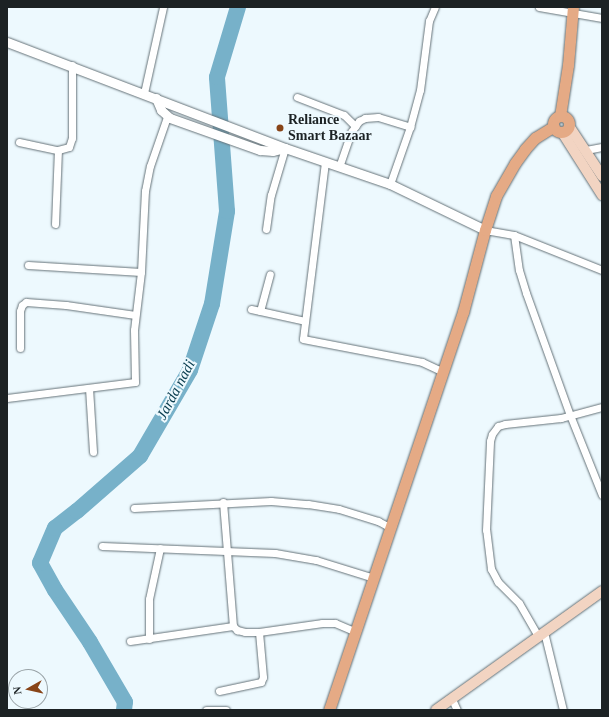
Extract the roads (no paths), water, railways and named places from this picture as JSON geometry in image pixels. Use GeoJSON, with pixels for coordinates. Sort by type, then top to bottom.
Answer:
{"type":"FeatureCollection","features":[{"type":"Feature","properties":{"kind":"main road"},"geometry":{"type":"LineString","coordinates":[[573,10],[568,65],[560,116],[555,119],[562,128],[602,195]]}},
{"type":"Feature","properties":{"kind":"main road"},"geometry":{"type":"LineString","coordinates":[[562,128],[586,150],[602,176]]}},
{"type":"Feature","properties":{"kind":"main road"},"geometry":{"type":"LineString","coordinates":[[329,710],[463,312],[485,230],[496,196],[515,163],[535,138],[562,128]]}},
{"type":"Feature","properties":{"kind":"main road"},"geometry":{"type":"LineString","coordinates":[[436,710],[602,591]]}},
{"type":"Feature","properties":{"kind":"street"},"geometry":{"type":"LineString","coordinates":[[144,93],[163,7]]}},
{"type":"Feature","properties":{"kind":"street"},"geometry":{"type":"LineString","coordinates":[[390,184],[410,127],[420,90],[429,21],[435,7]]}},
{"type":"Feature","properties":{"kind":"street"},"geometry":{"type":"LineString","coordinates":[[539,7],[573,10],[602,18]]}},
{"type":"Feature","properties":{"kind":"street"},"geometry":{"type":"LineString","coordinates":[[7,42],[72,65],[285,148],[390,184],[485,230],[514,235],[602,270]]}},
{"type":"Feature","properties":{"kind":"street"},"geometry":{"type":"LineString","coordinates":[[19,142],[58,150],[69,147],[72,138],[72,65]]}},
{"type":"Feature","properties":{"kind":"street"},"geometry":{"type":"LineString","coordinates":[[158,98],[159,107],[168,118],[253,148],[268,151],[285,148]]}},
{"type":"Feature","properties":{"kind":"street"},"geometry":{"type":"LineString","coordinates":[[297,98],[344,116],[356,126]]}},
{"type":"Feature","properties":{"kind":"street"},"geometry":{"type":"LineString","coordinates":[[339,167],[351,132],[359,121],[365,118],[378,117],[410,127]]}},
{"type":"Feature","properties":{"kind":"street"},"geometry":{"type":"LineString","coordinates":[[7,398],[135,382],[135,315],[141,272],[147,178],[168,118]]}},
{"type":"Feature","properties":{"kind":"street"},"geometry":{"type":"LineString","coordinates":[[586,150],[602,147]]}},
{"type":"Feature","properties":{"kind":"street"},"geometry":{"type":"LineString","coordinates":[[266,229],[271,195],[285,148]]}},
{"type":"Feature","properties":{"kind":"street"},"geometry":{"type":"LineString","coordinates":[[56,224],[58,150]]}},
{"type":"Feature","properties":{"kind":"street"},"geometry":{"type":"LineString","coordinates":[[325,162],[303,339],[422,362],[442,372]]}},
{"type":"Feature","properties":{"kind":"street"},"geometry":{"type":"LineString","coordinates":[[514,235],[522,278],[570,415],[602,495]]}},
{"type":"Feature","properties":{"kind":"street"},"geometry":{"type":"LineString","coordinates":[[28,265],[141,272]]}},
{"type":"Feature","properties":{"kind":"street"},"geometry":{"type":"LineString","coordinates":[[260,311],[270,274]]}},
{"type":"Feature","properties":{"kind":"street"},"geometry":{"type":"LineString","coordinates":[[20,348],[20,311],[22,305],[26,302],[66,305],[135,315]]}},
{"type":"Feature","properties":{"kind":"street"},"geometry":{"type":"LineString","coordinates":[[251,309],[305,321]]}},
{"type":"Feature","properties":{"kind":"street"},"geometry":{"type":"LineString","coordinates":[[89,388],[93,452]]}},
{"type":"Feature","properties":{"kind":"street"},"geometry":{"type":"LineString","coordinates":[[563,710],[541,634],[519,603],[498,582],[491,569],[486,530],[490,441],[492,434],[498,426],[561,418],[602,407]]}},
{"type":"Feature","properties":{"kind":"street"},"geometry":{"type":"LineString","coordinates":[[134,508],[223,502],[271,501],[308,504],[339,509],[378,521],[391,528]]}},
{"type":"Feature","properties":{"kind":"street"},"geometry":{"type":"LineString","coordinates":[[223,502],[233,626],[237,630],[245,632],[259,632],[322,622],[335,623],[356,632]]}},
{"type":"Feature","properties":{"kind":"street"},"geometry":{"type":"LineString","coordinates":[[102,546],[261,552],[297,556],[337,566],[374,578]]}},
{"type":"Feature","properties":{"kind":"street"},"geometry":{"type":"LineString","coordinates":[[150,639],[149,599],[160,548]]}},
{"type":"Feature","properties":{"kind":"street"},"geometry":{"type":"LineString","coordinates":[[130,642],[233,626]]}},
{"type":"Feature","properties":{"kind":"street"},"geometry":{"type":"LineString","coordinates":[[219,691],[261,682],[263,676],[259,632]]}},
{"type":"Feature","properties":{"kind":"street"},"geometry":{"type":"LineString","coordinates":[[452,699],[457,710]]}},
{"type":"Feature","properties":{"kind":"street"},"geometry":{"type":"LineString","coordinates":[[206,710],[226,710]]}},
{"type":"Feature","properties":{"kind":"waterway","name":"Jarda nadi"},"geometry":{"type":"LineString","coordinates":[[124,710],[125,702],[90,642],[55,590],[40,563],[55,528],[77,511],[140,456],[190,370],[212,304],[227,211],[217,77],[238,7]]}},
{"type":"Feature","properties":{"kind":"place","name":"Reliance Smart Bazaar"},"geometry":{"type":"Point","coordinates":[280,128]}}]}
